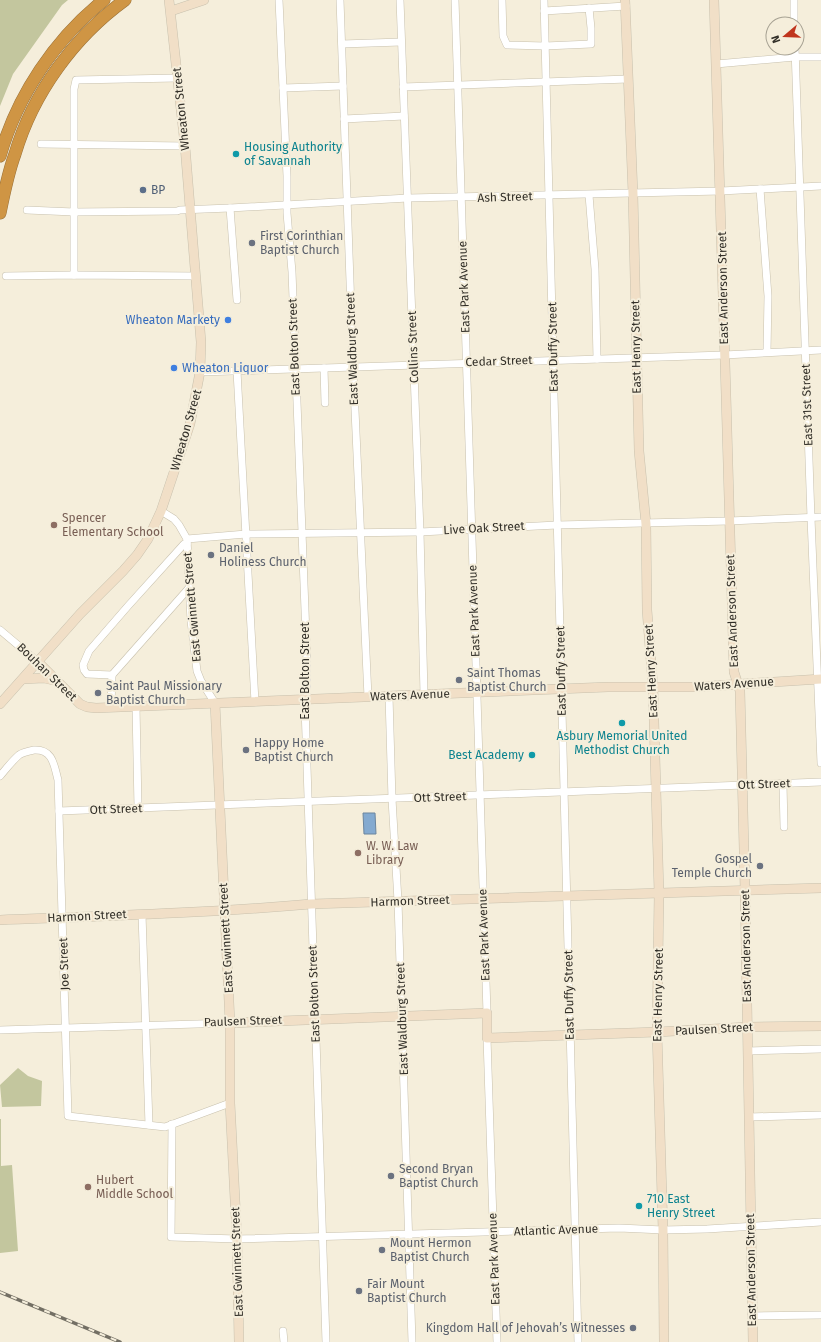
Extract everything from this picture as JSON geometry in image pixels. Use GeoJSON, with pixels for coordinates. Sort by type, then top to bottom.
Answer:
{"type":"FeatureCollection","features":[{"type":"Feature","properties":{"kind":"highway"},"geometry":{"type":"LineString","coordinates":[[0,156],[18,108],[29,89],[72,24],[94,0]]}},
{"type":"Feature","properties":{"kind":"highway"},"geometry":{"type":"LineString","coordinates":[[53,52],[82,19],[104,0]]}},
{"type":"Feature","properties":{"kind":"highway"},"geometry":{"type":"LineString","coordinates":[[0,213],[15,153],[24,127],[40,96],[63,60],[107,14],[125,0]]}},
{"type":"Feature","properties":{"kind":"highway"},"geometry":{"type":"LineString","coordinates":[[107,14],[132,0]]}},
{"type":"Feature","properties":{"kind":"main road","name":"Wheaton Street"},"geometry":{"type":"LineString","coordinates":[[0,704],[80,614],[123,572],[148,539],[161,511],[190,424],[200,372],[201,342],[185,146],[169,0]]}},
{"type":"Feature","properties":{"kind":"main road"},"geometry":{"type":"LineString","coordinates":[[171,11],[204,0]]}},
{"type":"Feature","properties":{"kind":"main road","name":"East Anderson Street"},"geometry":{"type":"LineString","coordinates":[[714,0],[721,191],[724,355],[734,672],[740,691],[743,785],[753,1342]]}},
{"type":"Feature","properties":{"kind":"main road","name":"East Henry Street"},"geometry":{"type":"LineString","coordinates":[[625,3],[633,194],[639,451],[646,524],[647,610],[653,687],[659,893],[657,1032],[663,1230],[664,1342]]}},
{"type":"Feature","properties":{"kind":"main road","name":"Bouhan Street"},"geometry":{"type":"LineString","coordinates":[[38,662],[80,704],[87,707],[96,708]]}},
{"type":"Feature","properties":{"kind":"main road"},"geometry":{"type":"LineString","coordinates":[[23,679],[44,678],[58,682]]}},
{"type":"Feature","properties":{"kind":"main road","name":"Waters Avenue"},"geometry":{"type":"LineString","coordinates":[[96,708],[561,689],[695,687],[820,679]]}},
{"type":"Feature","properties":{"kind":"main road","name":"East Gwinnett Street"},"geometry":{"type":"LineString","coordinates":[[215,703],[230,1022],[230,1103],[237,1239],[239,1342]]}},
{"type":"Feature","properties":{"kind":"main road","name":"Harmon Street"},"geometry":{"type":"LineString","coordinates":[[0,920],[268,908],[311,904],[821,888]]}},
{"type":"Feature","properties":{"kind":"main road","name":"Paulsen Street"},"geometry":{"type":"LineString","coordinates":[[230,1022],[487,1013]]}},
{"type":"Feature","properties":{"kind":"main road","name":"East Park Avenue"},"geometry":{"type":"LineString","coordinates":[[487,1013],[487,1038]]}},
{"type":"Feature","properties":{"kind":"main road","name":"Paulsen Street"},"geometry":{"type":"LineString","coordinates":[[487,1038],[748,1027],[821,1026]]}},
{"type":"Feature","properties":{"kind":"street","name":"East Bolton Street"},"geometry":{"type":"LineString","coordinates":[[279,0],[287,205],[292,272],[302,534],[307,700],[305,706],[321,1237],[326,1342]]}},
{"type":"Feature","properties":{"kind":"street","name":"East Waldburg Street"},"geometry":{"type":"LineString","coordinates":[[340,0],[346,201],[368,697]]}},
{"type":"Feature","properties":{"kind":"street","name":"Collins Street"},"geometry":{"type":"LineString","coordinates":[[400,0],[420,532],[424,694]]}},
{"type":"Feature","properties":{"kind":"street","name":"East Park Avenue"},"geometry":{"type":"LineString","coordinates":[[456,0],[487,1013]]}},
{"type":"Feature","properties":{"kind":"street"},"geometry":{"type":"LineString","coordinates":[[502,0],[503,36],[507,45],[545,46],[591,44],[589,8]]}},
{"type":"Feature","properties":{"kind":"street","name":"East Duffy Street"},"geometry":{"type":"LineString","coordinates":[[544,0],[578,1342]]}},
{"type":"Feature","properties":{"kind":"street"},"geometry":{"type":"LineString","coordinates":[[794,0],[794,16]]}},
{"type":"Feature","properties":{"kind":"street"},"geometry":{"type":"LineString","coordinates":[[544,12],[625,3]]}},
{"type":"Feature","properties":{"kind":"street"},"geometry":{"type":"LineString","coordinates":[[342,44],[401,42]]}},
{"type":"Feature","properties":{"kind":"street"},"geometry":{"type":"LineString","coordinates":[[716,64],[795,57],[821,57]]}},
{"type":"Feature","properties":{"kind":"street","name":"East 31st Street"},"geometry":{"type":"LineString","coordinates":[[795,57],[811,518],[820,679],[821,762]]}},
{"type":"Feature","properties":{"kind":"street"},"geometry":{"type":"LineString","coordinates":[[74,275],[74,89],[76,80],[178,78]]}},
{"type":"Feature","properties":{"kind":"street"},"geometry":{"type":"LineString","coordinates":[[403,88],[628,79]]}},
{"type":"Feature","properties":{"kind":"street"},"geometry":{"type":"LineString","coordinates":[[283,88],[343,86]]}},
{"type":"Feature","properties":{"kind":"street"},"geometry":{"type":"LineString","coordinates":[[344,119],[404,116]]}},
{"type":"Feature","properties":{"kind":"street"},"geometry":{"type":"LineString","coordinates":[[41,144],[185,146]]}},
{"type":"Feature","properties":{"kind":"street","name":"Ash Street"},"geometry":{"type":"LineString","coordinates":[[27,210],[74,212],[156,210],[178,211],[408,198],[633,194],[821,186]]}},
{"type":"Feature","properties":{"kind":"street"},"geometry":{"type":"LineString","coordinates":[[760,189],[768,296],[767,352]]}},
{"type":"Feature","properties":{"kind":"street"},"geometry":{"type":"LineString","coordinates":[[589,195],[594,269],[597,359]]}},
{"type":"Feature","properties":{"kind":"street"},"geometry":{"type":"LineString","coordinates":[[230,208],[237,300]]}},
{"type":"Feature","properties":{"kind":"street"},"geometry":{"type":"LineString","coordinates":[[6,276],[196,276]]}},
{"type":"Feature","properties":{"kind":"street","name":"Cedar Street"},"geometry":{"type":"LineString","coordinates":[[200,372],[467,362],[724,355],[821,350]]}},
{"type":"Feature","properties":{"kind":"street"},"geometry":{"type":"LineString","coordinates":[[324,368],[325,403]]}},
{"type":"Feature","properties":{"kind":"street"},"geometry":{"type":"LineString","coordinates":[[237,371],[254,702]]}},
{"type":"Feature","properties":{"kind":"street"},"geometry":{"type":"LineString","coordinates":[[112,675],[87,674],[83,665],[89,651],[187,541],[179,525],[174,519],[161,511]]}},
{"type":"Feature","properties":{"kind":"street","name":"Live Oak Street"},"geometry":{"type":"LineString","coordinates":[[187,541],[246,534],[420,532],[557,525],[646,524],[821,517]]}},
{"type":"Feature","properties":{"kind":"street","name":"East Gwinnett Street"},"geometry":{"type":"LineString","coordinates":[[187,541],[191,621],[197,670],[201,681],[215,703]]}},
{"type":"Feature","properties":{"kind":"street"},"geometry":{"type":"LineString","coordinates":[[111,707],[112,675],[189,588]]}},
{"type":"Feature","properties":{"kind":"street","name":"Bouhan Street"},"geometry":{"type":"LineString","coordinates":[[0,630],[38,662]]}},
{"type":"Feature","properties":{"kind":"street","name":"East Waldburg Street"},"geometry":{"type":"LineString","coordinates":[[389,696],[392,799],[398,901],[412,1342]]}},
{"type":"Feature","properties":{"kind":"street"},"geometry":{"type":"LineString","coordinates":[[136,706],[138,808]]}},
{"type":"Feature","properties":{"kind":"street","name":"Joe Street"},"geometry":{"type":"LineString","coordinates":[[0,776],[20,754],[38,750],[48,753],[54,763],[58,780],[68,1116],[149,1125]]}},
{"type":"Feature","properties":{"kind":"street","name":"Ott Street"},"geometry":{"type":"LineString","coordinates":[[59,811],[821,782]]}},
{"type":"Feature","properties":{"kind":"street"},"geometry":{"type":"LineString","coordinates":[[783,784],[784,827]]}},
{"type":"Feature","properties":{"kind":"street"},"geometry":{"type":"LineString","coordinates":[[142,914],[149,1125],[165,1127],[230,1103]]}},
{"type":"Feature","properties":{"kind":"street","name":"Paulsen Street"},"geometry":{"type":"LineString","coordinates":[[0,1030],[230,1022]]}},
{"type":"Feature","properties":{"kind":"street","name":"East Park Avenue"},"geometry":{"type":"LineString","coordinates":[[487,1038],[497,1342]]}},
{"type":"Feature","properties":{"kind":"street"},"geometry":{"type":"LineString","coordinates":[[748,1051],[821,1049]]}},
{"type":"Feature","properties":{"kind":"street"},"geometry":{"type":"LineString","coordinates":[[749,1117],[821,1115]]}},
{"type":"Feature","properties":{"kind":"street","name":"Atlantic Avenue"},"geometry":{"type":"LineString","coordinates":[[172,1124],[171,1237],[237,1239],[619,1228],[663,1230],[751,1227],[787,1223],[821,1222]]}},
{"type":"Feature","properties":{"kind":"street"},"geometry":{"type":"LineString","coordinates":[[752,1316],[821,1315]]}},
{"type":"Feature","properties":{"kind":"street"},"geometry":{"type":"LineString","coordinates":[[283,1332],[284,1342]]}},
{"type":"Feature","properties":{"kind":"green space"},"geometry":{"type":"Polygon","coordinates":[[[0,0],[68,0],[62,5],[13,74],[0,106],[0,0]]]}},
{"type":"Feature","properties":{"kind":"green space"},"geometry":{"type":"Polygon","coordinates":[[[18,1068],[28,1076],[42,1081],[41,1106],[2,1107],[0,1085],[18,1068]]]}},
{"type":"Feature","properties":{"kind":"green space"},"geometry":{"type":"Polygon","coordinates":[[[0,1119],[1,1166],[12,1165],[18,1251],[0,1253],[0,1119]]]}},
{"type":"Feature","properties":{"kind":"water"},"geometry":{"type":"Polygon","coordinates":[[[363,813],[375,813],[376,834],[364,834],[363,813]]]}},
{"type":"Feature","properties":{"kind":"railway"},"geometry":{"type":"LineString","coordinates":[[0,1292],[120,1342]]}},
{"type":"Feature","properties":{"kind":"place","name":"Housing Authority of Savannah"},"geometry":{"type":"Point","coordinates":[236,154]}},
{"type":"Feature","properties":{"kind":"place","name":"BP"},"geometry":{"type":"Point","coordinates":[143,190]}},
{"type":"Feature","properties":{"kind":"place","name":"First Corinthian Baptist Church"},"geometry":{"type":"Point","coordinates":[252,243]}},
{"type":"Feature","properties":{"kind":"place","name":"Wheaton Markety"},"geometry":{"type":"Point","coordinates":[228,320]}},
{"type":"Feature","properties":{"kind":"place","name":"Wheaton Liquor"},"geometry":{"type":"Point","coordinates":[174,368]}},
{"type":"Feature","properties":{"kind":"place","name":"Spencer Elementary School"},"geometry":{"type":"Point","coordinates":[54,525]}},
{"type":"Feature","properties":{"kind":"place","name":"Daniel Holiness Church"},"geometry":{"type":"Point","coordinates":[211,555]}},
{"type":"Feature","properties":{"kind":"place","name":"Saint Thomas Baptist Church"},"geometry":{"type":"Point","coordinates":[459,680]}},
{"type":"Feature","properties":{"kind":"place","name":"Saint Paul Missionary Baptist Church"},"geometry":{"type":"Point","coordinates":[98,693]}},
{"type":"Feature","properties":{"kind":"place","name":"Asbury Memorial United Methodist Church"},"geometry":{"type":"Point","coordinates":[622,723]}},
{"type":"Feature","properties":{"kind":"place","name":"Happy Home Baptist Church"},"geometry":{"type":"Point","coordinates":[246,750]}},
{"type":"Feature","properties":{"kind":"place","name":"Best Academy"},"geometry":{"type":"Point","coordinates":[532,755]}},
{"type":"Feature","properties":{"kind":"place","name":"W. W. Law Library"},"geometry":{"type":"Point","coordinates":[358,853]}},
{"type":"Feature","properties":{"kind":"place","name":"Gospel Temple Church"},"geometry":{"type":"Point","coordinates":[760,866]}},
{"type":"Feature","properties":{"kind":"place","name":"Second Bryan Baptist Church"},"geometry":{"type":"Point","coordinates":[391,1176]}},
{"type":"Feature","properties":{"kind":"place","name":"Hubert Middle School"},"geometry":{"type":"Point","coordinates":[88,1187]}},
{"type":"Feature","properties":{"kind":"place","name":"710 East Henry Street"},"geometry":{"type":"Point","coordinates":[639,1206]}},
{"type":"Feature","properties":{"kind":"place","name":"Mount Hermon Baptist Church"},"geometry":{"type":"Point","coordinates":[382,1250]}},
{"type":"Feature","properties":{"kind":"place","name":"Fair Mount Baptist Church"},"geometry":{"type":"Point","coordinates":[359,1291]}},
{"type":"Feature","properties":{"kind":"place","name":"Kingdom Hall of Jehovah’s Witnesses"},"geometry":{"type":"Point","coordinates":[633,1328]}}]}
